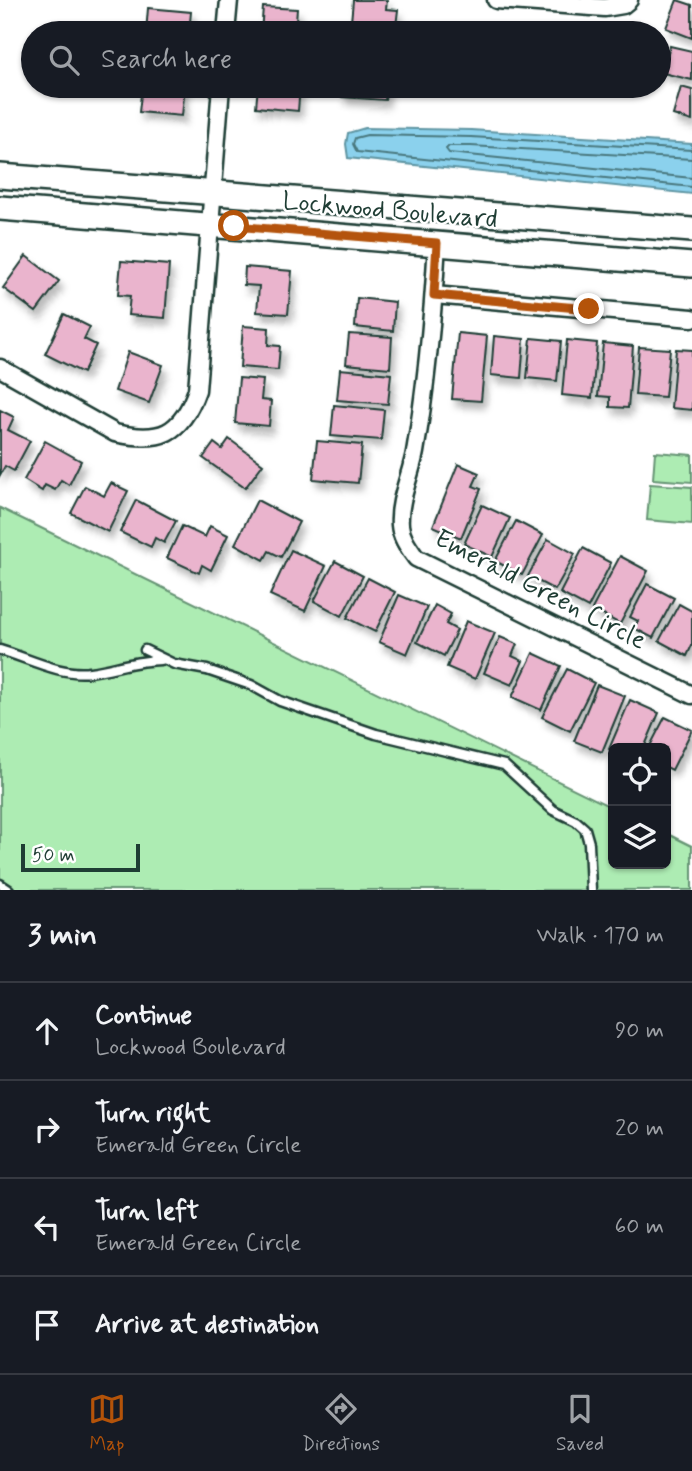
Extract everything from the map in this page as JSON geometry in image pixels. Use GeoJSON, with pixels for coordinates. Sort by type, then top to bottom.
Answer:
{"type":"FeatureCollection","features":[{"type":"Feature","properties":{"kind":"main road","name":"Lockwood Boulevard"},"geometry":{"type":"LineString","coordinates":[[0,176],[692,230]]}},
{"type":"Feature","properties":{"kind":"main road","name":"Lockwood Boulevard"},"geometry":{"type":"LineString","coordinates":[[0,208],[692,265]]}},
{"type":"Feature","properties":{"kind":"street"},"geometry":{"type":"LineString","coordinates":[[227,21],[229,0]]}},
{"type":"Feature","properties":{"kind":"street"},"geometry":{"type":"LineString","coordinates":[[496,0],[605,8],[623,5],[629,0]]}},
{"type":"Feature","properties":{"kind":"street"},"geometry":{"type":"LineString","coordinates":[[0,368],[115,433],[136,438],[156,438],[176,426],[189,411],[197,390],[220,98]]}},
{"type":"Feature","properties":{"kind":"street","name":"Emerald Green Circle"},"geometry":{"type":"LineString","coordinates":[[437,243],[434,295],[415,453],[400,512],[400,527],[404,540],[416,558],[692,695]]}},
{"type":"Feature","properties":{"kind":"street"},"geometry":{"type":"LineString","coordinates":[[434,295],[692,318]]}},
{"type":"Feature","properties":{"kind":"lane"},"geometry":{"type":"LineString","coordinates":[[0,650],[59,668],[83,672],[124,663],[164,660]]}},
{"type":"Feature","properties":{"kind":"lane"},"geometry":{"type":"LineString","coordinates":[[145,650],[164,660],[238,680],[280,701],[376,734],[504,765],[553,810],[576,821],[585,829],[589,843],[591,890]]}},
{"type":"Feature","properties":{"kind":"lane"},"geometry":{"type":"LineString","coordinates":[[0,884],[9,890]]}},
{"type":"Feature","properties":{"kind":"green space"},"geometry":{"type":"Polygon","coordinates":[[[655,452],[692,455],[692,482],[653,479],[655,452]]]}},
{"type":"Feature","properties":{"kind":"green space"},"geometry":{"type":"Polygon","coordinates":[[[650,484],[692,487],[692,524],[647,520],[650,484]]]}},
{"type":"Feature","properties":{"kind":"green space"},"geometry":{"type":"Polygon","coordinates":[[[0,508],[608,806],[608,869],[671,869],[671,836],[692,846],[692,890],[0,890],[0,508]]]}},
{"type":"Feature","properties":{"kind":"water"},"geometry":{"type":"Polygon","coordinates":[[[365,128],[471,130],[692,144],[692,194],[348,158],[348,133],[365,128]]]}},
{"type":"Feature","properties":{"kind":"building"},"geometry":{"type":"Polygon","coordinates":[[[353,0],[387,0],[386,9],[398,10],[397,21],[351,21],[353,0]]]}},
{"type":"Feature","properties":{"kind":"building"},"geometry":{"type":"Polygon","coordinates":[[[677,0],[692,5],[692,38],[671,30],[671,21],[669,21],[677,0]]]}},
{"type":"Feature","properties":{"kind":"building"},"geometry":{"type":"Polygon","coordinates":[[[263,7],[297,9],[296,21],[262,21],[263,7]]]}},
{"type":"Feature","properties":{"kind":"building"},"geometry":{"type":"Polygon","coordinates":[[[148,8],[191,12],[190,21],[147,21],[148,8]]]}},
{"type":"Feature","properties":{"kind":"building"},"geometry":{"type":"Polygon","coordinates":[[[671,46],[692,51],[692,80],[671,75],[671,46]]]}},
{"type":"Feature","properties":{"kind":"building"},"geometry":{"type":"Polygon","coordinates":[[[681,87],[692,90],[692,121],[673,115],[681,87]]]}},
{"type":"Feature","properties":{"kind":"building"},"geometry":{"type":"Polygon","coordinates":[[[141,98],[184,98],[182,116],[139,112],[141,98]]]}},
{"type":"Feature","properties":{"kind":"building"},"geometry":{"type":"Polygon","coordinates":[[[257,98],[299,98],[298,111],[256,107],[257,98]]]}},
{"type":"Feature","properties":{"kind":"building"},"geometry":{"type":"Polygon","coordinates":[[[26,256],[59,281],[36,312],[3,288],[26,256]]]}},
{"type":"Feature","properties":{"kind":"building"},"geometry":{"type":"Polygon","coordinates":[[[121,261],[169,265],[165,318],[128,315],[130,296],[118,295],[121,261]]]}},
{"type":"Feature","properties":{"kind":"building"},"geometry":{"type":"Polygon","coordinates":[[[245,267],[292,271],[288,314],[257,312],[259,286],[244,285],[245,267]]]}},
{"type":"Feature","properties":{"kind":"building"},"geometry":{"type":"Polygon","coordinates":[[[357,298],[395,302],[393,331],[355,327],[357,298]]]}},
{"type":"Feature","properties":{"kind":"building"},"geometry":{"type":"Polygon","coordinates":[[[64,314],[90,327],[84,339],[96,345],[83,373],[45,354],[64,314]]]}},
{"type":"Feature","properties":{"kind":"building"},"geometry":{"type":"Polygon","coordinates":[[[243,326],[269,328],[268,345],[280,346],[278,370],[240,367],[243,326]]]}},
{"type":"Feature","properties":{"kind":"building"},"geometry":{"type":"Polygon","coordinates":[[[458,333],[487,336],[481,401],[452,399],[458,333]]]}},
{"type":"Feature","properties":{"kind":"building"},"geometry":{"type":"Polygon","coordinates":[[[349,334],[392,337],[390,368],[346,364],[349,334]]]}},
{"type":"Feature","properties":{"kind":"building"},"geometry":{"type":"Polygon","coordinates":[[[494,336],[524,339],[521,378],[491,375],[494,336]]]}},
{"type":"Feature","properties":{"kind":"building"},"geometry":{"type":"Polygon","coordinates":[[[531,338],[561,341],[557,381],[527,378],[531,338]]]}},
{"type":"Feature","properties":{"kind":"building"},"geometry":{"type":"Polygon","coordinates":[[[567,340],[597,343],[592,398],[562,395],[567,340]]]}},
{"type":"Feature","properties":{"kind":"building"},"geometry":{"type":"Polygon","coordinates":[[[603,343],[633,346],[628,408],[610,407],[610,397],[598,396],[603,343]]]}},
{"type":"Feature","properties":{"kind":"building"},"geometry":{"type":"Polygon","coordinates":[[[639,347],[670,349],[665,397],[635,395],[639,347]]]}},
{"type":"Feature","properties":{"kind":"building"},"geometry":{"type":"Polygon","coordinates":[[[676,349],[692,350],[692,410],[671,408],[676,349]]]}},
{"type":"Feature","properties":{"kind":"building"},"geometry":{"type":"Polygon","coordinates":[[[128,352],[163,365],[149,403],[115,391],[128,352]]]}},
{"type":"Feature","properties":{"kind":"building"},"geometry":{"type":"Polygon","coordinates":[[[340,369],[391,374],[388,404],[337,400],[340,369]]]}},
{"type":"Feature","properties":{"kind":"building"},"geometry":{"type":"Polygon","coordinates":[[[239,378],[263,380],[261,400],[271,401],[269,426],[235,423],[239,378]]]}},
{"type":"Feature","properties":{"kind":"building"},"geometry":{"type":"Polygon","coordinates":[[[334,405],[384,410],[381,440],[331,436],[334,405]]]}},
{"type":"Feature","properties":{"kind":"building"},"geometry":{"type":"Polygon","coordinates":[[[0,410],[14,417],[8,430],[30,441],[14,471],[5,466],[0,475],[0,410]]]}},
{"type":"Feature","properties":{"kind":"building"},"geometry":{"type":"Polygon","coordinates":[[[229,439],[263,464],[245,488],[203,458],[214,443],[222,449],[229,439]]]}},
{"type":"Feature","properties":{"kind":"building"},"geometry":{"type":"Polygon","coordinates":[[[45,441],[81,461],[69,485],[61,480],[55,490],[45,485],[42,491],[24,480],[45,441]]]}},
{"type":"Feature","properties":{"kind":"building"},"geometry":{"type":"Polygon","coordinates":[[[317,441],[362,445],[358,483],[313,479],[317,441]]]}},
{"type":"Feature","properties":{"kind":"building"},"geometry":{"type":"Polygon","coordinates":[[[458,464],[479,473],[473,486],[481,489],[461,538],[433,526],[458,464]]]}},
{"type":"Feature","properties":{"kind":"building"},"geometry":{"type":"Polygon","coordinates":[[[111,483],[128,491],[108,532],[71,513],[85,486],[104,496],[111,483]]]}},
{"type":"Feature","properties":{"kind":"building"},"geometry":{"type":"Polygon","coordinates":[[[136,500],[176,521],[164,543],[155,538],[151,547],[120,532],[136,500]]]}},
{"type":"Feature","properties":{"kind":"building"},"geometry":{"type":"Polygon","coordinates":[[[257,500],[299,522],[281,557],[269,551],[264,560],[235,544],[257,500]]]}},
{"type":"Feature","properties":{"kind":"building"},"geometry":{"type":"Polygon","coordinates":[[[482,505],[510,518],[492,557],[464,544],[482,505]]]}},
{"type":"Feature","properties":{"kind":"building"},"geometry":{"type":"Polygon","coordinates":[[[516,521],[543,535],[522,575],[495,561],[516,521]]]}},
{"type":"Feature","properties":{"kind":"building"},"geometry":{"type":"Polygon","coordinates":[[[182,526],[205,537],[210,526],[228,535],[211,570],[202,565],[199,573],[167,558],[182,526]]]}},
{"type":"Feature","properties":{"kind":"building"},"geometry":{"type":"Polygon","coordinates":[[[548,539],[575,554],[555,590],[528,576],[548,539]]]}},
{"type":"Feature","properties":{"kind":"building"},"geometry":{"type":"Polygon","coordinates":[[[583,548],[611,563],[588,608],[560,593],[583,548]]]}},
{"type":"Feature","properties":{"kind":"building"},"geometry":{"type":"Polygon","coordinates":[[[291,550],[326,566],[305,611],[270,595],[291,550]]]}},
{"type":"Feature","properties":{"kind":"building"},"geometry":{"type":"Polygon","coordinates":[[[620,556],[648,571],[620,624],[592,609],[620,556]]]}},
{"type":"Feature","properties":{"kind":"building"},"geometry":{"type":"Polygon","coordinates":[[[335,561],[363,576],[342,616],[314,601],[335,561]]]}},
{"type":"Feature","properties":{"kind":"building"},"geometry":{"type":"Polygon","coordinates":[[[368,578],[395,592],[375,632],[347,618],[368,578]]]}},
{"type":"Feature","properties":{"kind":"building"},"geometry":{"type":"Polygon","coordinates":[[[647,584],[674,598],[653,638],[634,628],[638,621],[630,617],[647,584]]]}},
{"type":"Feature","properties":{"kind":"building"},"geometry":{"type":"Polygon","coordinates":[[[399,595],[427,607],[407,654],[379,642],[399,595]]]}},
{"type":"Feature","properties":{"kind":"building"},"geometry":{"type":"Polygon","coordinates":[[[679,604],[692,611],[692,645],[687,656],[659,641],[679,604]]]}},
{"type":"Feature","properties":{"kind":"building"},"geometry":{"type":"Polygon","coordinates":[[[435,605],[451,614],[446,624],[457,630],[444,656],[417,642],[435,605]]]}},
{"type":"Feature","properties":{"kind":"building"},"geometry":{"type":"Polygon","coordinates":[[[466,621],[495,633],[475,679],[447,667],[466,621]]]}},
{"type":"Feature","properties":{"kind":"building"},"geometry":{"type":"Polygon","coordinates":[[[500,637],[517,644],[512,656],[523,661],[512,685],[484,673],[500,637]]]}},
{"type":"Feature","properties":{"kind":"building"},"geometry":{"type":"Polygon","coordinates":[[[533,653],[561,666],[541,710],[512,697],[533,653]]]}},
{"type":"Feature","properties":{"kind":"building"},"geometry":{"type":"Polygon","coordinates":[[[567,669],[594,683],[570,731],[542,717],[567,669]]]}},
{"type":"Feature","properties":{"kind":"building"},"geometry":{"type":"Polygon","coordinates":[[[597,685],[625,696],[602,752],[574,741],[597,685]]]}},
{"type":"Feature","properties":{"kind":"building"},"geometry":{"type":"Polygon","coordinates":[[[630,700],[659,713],[646,743],[612,743],[630,700]]]}},
{"type":"Feature","properties":{"kind":"building"},"geometry":{"type":"Polygon","coordinates":[[[665,717],[692,730],[672,770],[671,743],[652,743],[665,717]]]}},
{"type":"Feature","properties":{"kind":"route"},"geometry":{"type":"LineString","coordinates":[[234,226],[437,243],[434,295],[589,309]]}}]}
